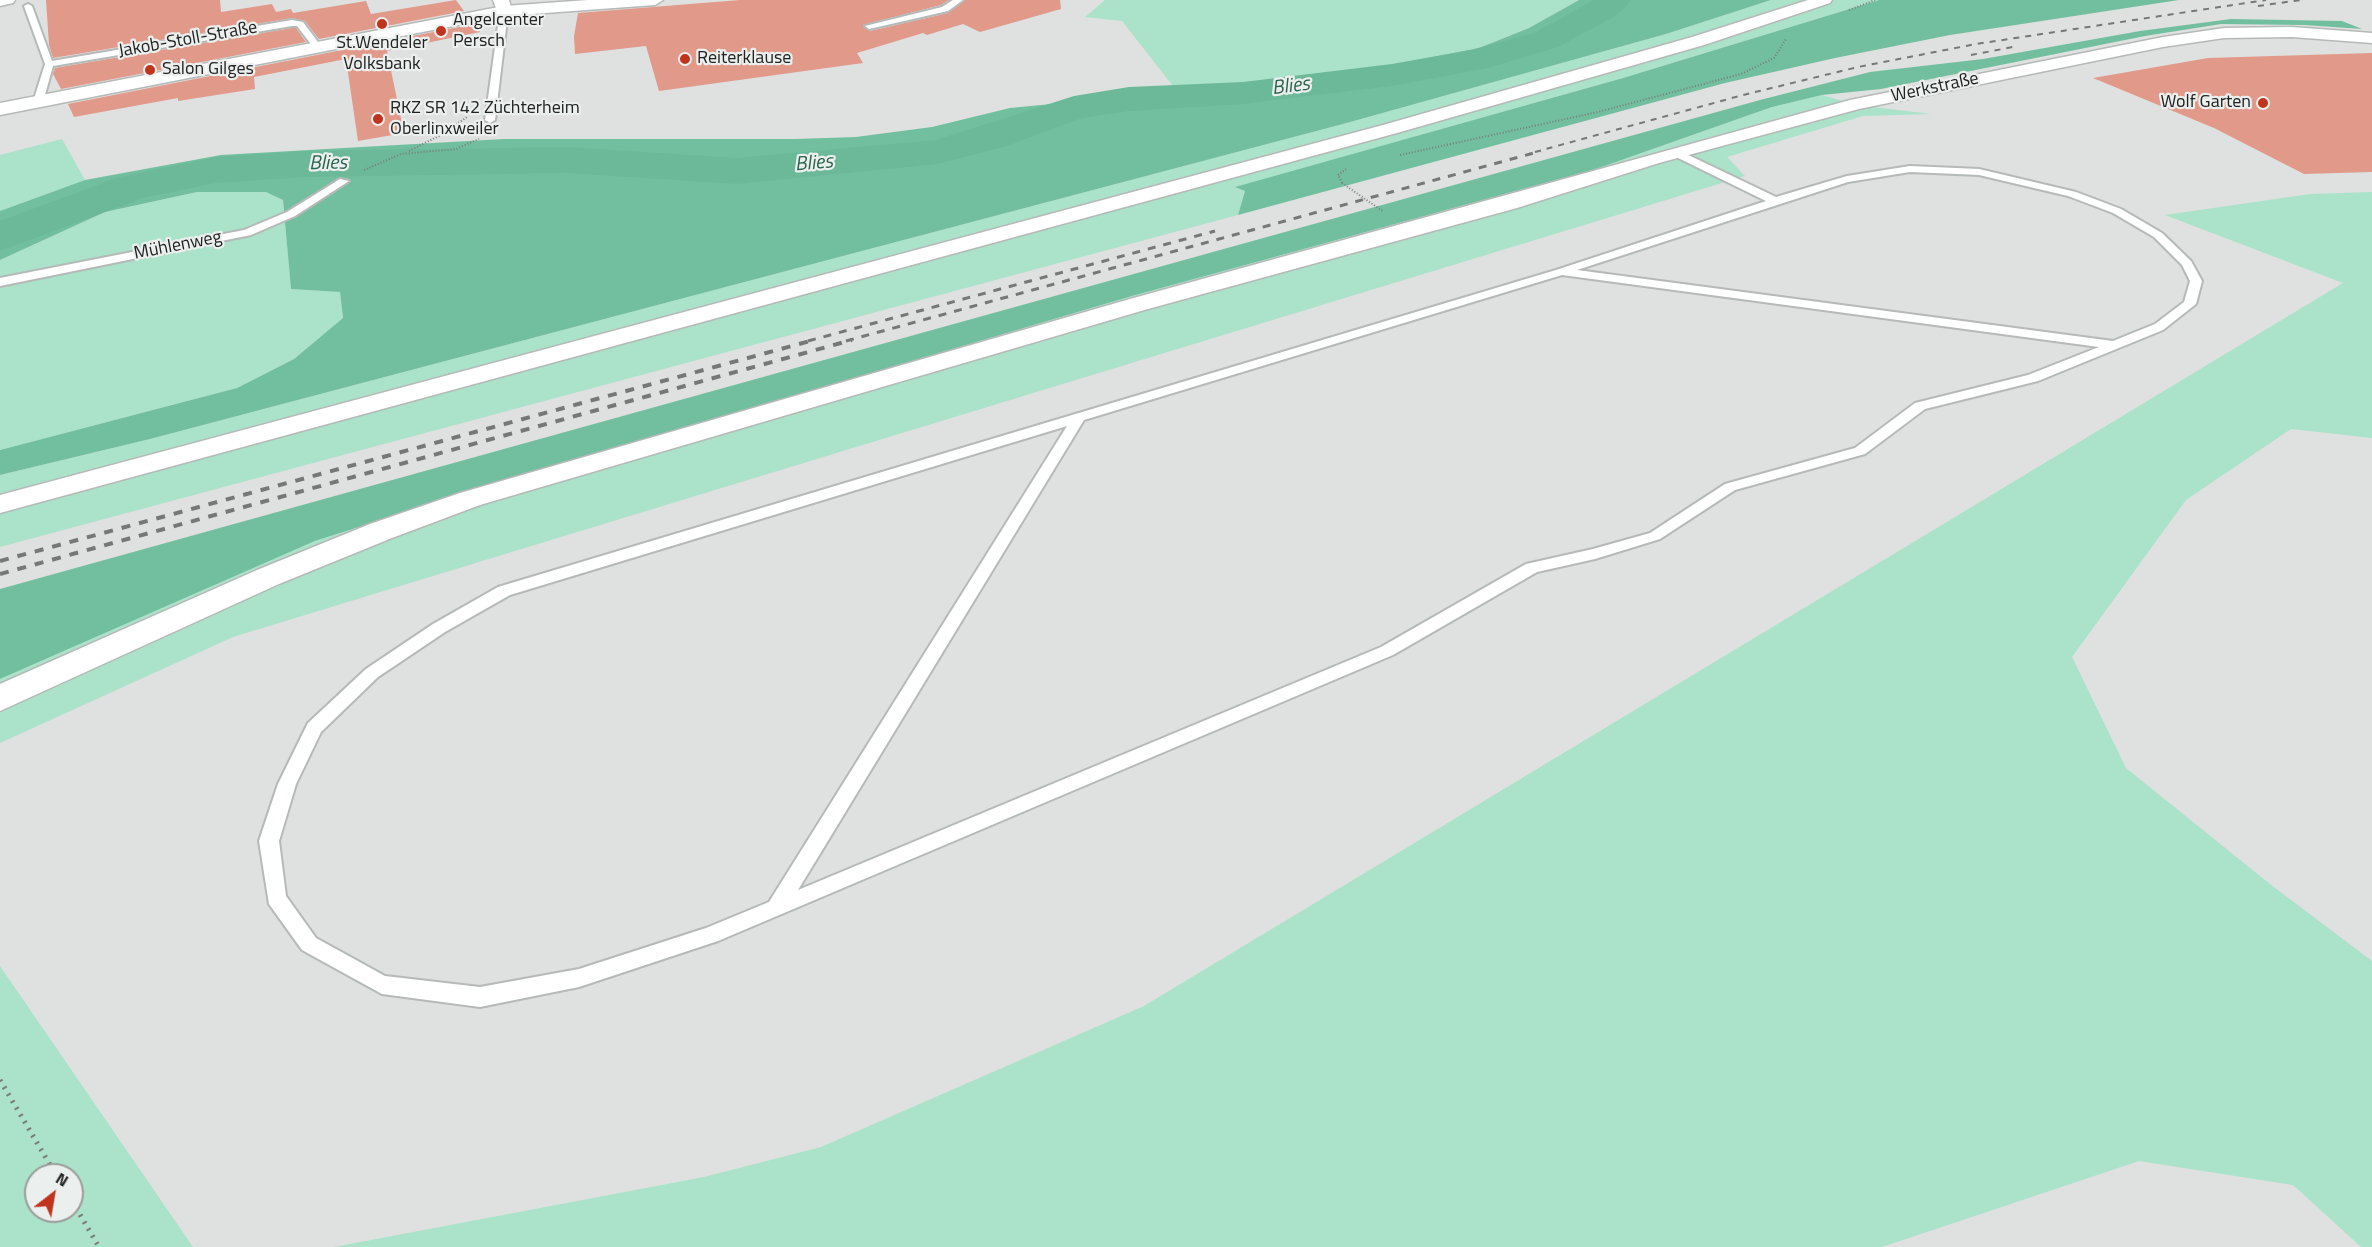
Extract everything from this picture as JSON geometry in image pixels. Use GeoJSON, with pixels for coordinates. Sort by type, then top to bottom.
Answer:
{"type":"FeatureCollection","features":[{"type":"Feature","properties":{"kind":"main road"},"geometry":{"type":"LineString","coordinates":[[0,1],[8,0]]}},
{"type":"Feature","properties":{"kind":"main road","name":"Jakob-Stoll-Straße"},"geometry":{"type":"LineString","coordinates":[[0,109],[317,46],[502,6],[655,0]]}},
{"type":"Feature","properties":{"kind":"main road"},"geometry":{"type":"LineString","coordinates":[[0,504],[1390,129],[1688,44],[1833,6]]}},
{"type":"Feature","properties":{"kind":"main road","name":"Werkstraße"},"geometry":{"type":"LineString","coordinates":[[0,698],[268,577],[381,531],[470,500],[1138,304],[1509,203],[1676,153],[1857,105],[2163,42],[2224,33],[2281,32],[2372,38]]}},
{"type":"Feature","properties":{"kind":"lane"},"geometry":{"type":"LineString","coordinates":[[869,26],[945,9],[959,0]]}},
{"type":"Feature","properties":{"kind":"lane"},"geometry":{"type":"LineString","coordinates":[[28,6],[49,64],[38,102]]}},
{"type":"Feature","properties":{"kind":"lane"},"geometry":{"type":"LineString","coordinates":[[490,120],[502,6]]}},
{"type":"Feature","properties":{"kind":"lane","name":"Jakob-Stoll-Straße"},"geometry":{"type":"LineString","coordinates":[[49,64],[292,23],[300,24],[317,46]]}},
{"type":"Feature","properties":{"kind":"lane"},"geometry":{"type":"LineString","coordinates":[[1676,153],[1775,201]]}},
{"type":"Feature","properties":{"kind":"lane"},"geometry":{"type":"LineString","coordinates":[[1910,169],[1943,169],[1980,172],[2028,182],[2072,194],[2117,212],[2158,235],[2187,263],[2196,281],[2190,304],[2159,327],[2033,378],[1920,406],[1860,451],[1824,463],[1730,487],[1655,536],[1595,554],[1532,568],[1387,651],[711,935],[579,978],[480,997],[382,985],[309,944],[276,898],[269,841],[287,784],[314,728],[372,674],[439,628],[504,591],[1560,272],[1847,179],[1910,169]]}},
{"type":"Feature","properties":{"kind":"lane","name":"Mühlenweg"},"geometry":{"type":"LineString","coordinates":[[0,282],[247,233],[291,214],[344,181]]}},
{"type":"Feature","properties":{"kind":"lane"},"geometry":{"type":"LineString","coordinates":[[1560,272],[2114,346]]}},
{"type":"Feature","properties":{"kind":"lane"},"geometry":{"type":"LineString","coordinates":[[777,906],[1079,417]]}},
{"type":"Feature","properties":{"kind":"path"},"geometry":{"type":"LineString","coordinates":[[1833,6],[1875,0]]}},
{"type":"Feature","properties":{"kind":"path"},"geometry":{"type":"LineString","coordinates":[[1400,155],[1598,112],[1742,74],[1774,58],[1789,36]]}},
{"type":"Feature","properties":{"kind":"path"},"geometry":{"type":"LineString","coordinates":[[391,157],[439,136],[493,100]]}},
{"type":"Feature","properties":{"kind":"path"},"geometry":{"type":"LineString","coordinates":[[401,154],[456,149],[472,144],[479,139],[490,120]]}},
{"type":"Feature","properties":{"kind":"path"},"geometry":{"type":"LineString","coordinates":[[1356,166],[1338,175],[1342,183],[1384,212]]}},
{"type":"Feature","properties":{"kind":"path"},"geometry":{"type":"LineString","coordinates":[[0,1080],[49,1163]]}},
{"type":"Feature","properties":{"kind":"path"},"geometry":{"type":"LineString","coordinates":[[84,1221],[99,1247]]}},
{"type":"Feature","properties":{"kind":"green space"},"geometry":{"type":"Polygon","coordinates":[[[1105,0],[1579,0],[1529,28],[1479,48],[1380,67],[1217,88],[1176,90],[1122,21],[1085,17],[1105,0]]]}},
{"type":"Feature","properties":{"kind":"green space"},"geometry":{"type":"Polygon","coordinates":[[[1579,0],[1771,0],[1666,34],[1343,124],[150,439],[0,475],[0,450],[237,388],[294,359],[343,318],[340,292],[291,289],[283,200],[266,192],[197,192],[105,212],[0,260],[0,211],[85,180],[221,155],[504,139],[856,137],[932,127],[1010,108],[1217,88],[1380,67],[1479,48],[1529,28],[1579,0]]]}},
{"type":"Feature","properties":{"kind":"green space"},"geometry":{"type":"Polygon","coordinates":[[[1771,0],[1879,0],[1623,78],[1236,187],[1245,191],[1238,215],[0,547],[0,475],[150,439],[1343,124],[1666,34],[1771,0]]]}},
{"type":"Feature","properties":{"kind":"green space"},"geometry":{"type":"Polygon","coordinates":[[[1879,0],[2179,0],[1950,35],[1725,83],[1238,215],[1245,191],[1235,187],[1623,78],[1879,0]]]}},
{"type":"Feature","properties":{"kind":"green space"},"geometry":{"type":"Polygon","coordinates":[[[2231,19],[2342,21],[2362,29],[2304,25],[2221,24],[2145,36],[1881,89],[1822,95],[1772,107],[1596,169],[1132,296],[468,492],[315,541],[0,679],[0,589],[1760,100],[1870,72],[1983,59],[2140,31],[2231,19]]]}},
{"type":"Feature","properties":{"kind":"green space"},"geometry":{"type":"Polygon","coordinates":[[[1822,95],[1857,105],[1931,114],[1863,116],[1727,157],[1745,176],[233,637],[0,743],[0,679],[315,541],[468,492],[1132,296],[1596,169],[1772,107],[1822,95]]]}},
{"type":"Feature","properties":{"kind":"green space"},"geometry":{"type":"Polygon","coordinates":[[[62,139],[85,180],[0,211],[0,155],[62,139]]]}},
{"type":"Feature","properties":{"kind":"green space"},"geometry":{"type":"Polygon","coordinates":[[[197,192],[266,192],[283,200],[291,289],[340,292],[343,318],[294,359],[237,388],[0,450],[0,260],[105,212],[197,192]]]}},
{"type":"Feature","properties":{"kind":"green space"},"geometry":{"type":"Polygon","coordinates":[[[2372,192],[2372,438],[2291,429],[2186,500],[2072,657],[2126,768],[2270,884],[2372,961],[2372,1247],[2361,1247],[2293,1185],[2139,1161],[1882,1247],[334,1247],[704,1177],[821,1147],[1144,1006],[2343,283],[2165,215],[2310,194],[2372,192]]]}},
{"type":"Feature","properties":{"kind":"green space"},"geometry":{"type":"Polygon","coordinates":[[[0,966],[193,1247],[0,1247],[0,966]]]}},
{"type":"Feature","properties":{"kind":"building"},"geometry":{"type":"Polygon","coordinates":[[[46,0],[220,0],[221,12],[272,4],[276,12],[291,9],[293,13],[366,1],[371,14],[456,0],[464,11],[319,39],[305,21],[292,18],[53,58],[49,45],[46,0]]]}},
{"type":"Feature","properties":{"kind":"building"},"geometry":{"type":"Polygon","coordinates":[[[740,0],[949,0],[941,5],[863,25],[870,31],[948,13],[965,0],[1060,0],[1061,9],[980,32],[963,24],[927,35],[923,33],[857,53],[863,63],[659,91],[646,46],[575,54],[574,36],[578,13],[740,0]]]}},
{"type":"Feature","properties":{"kind":"building"},"geometry":{"type":"Polygon","coordinates":[[[474,24],[480,32],[387,51],[404,133],[358,141],[346,59],[254,77],[255,89],[178,101],[178,98],[74,117],[68,104],[474,24]]]}},
{"type":"Feature","properties":{"kind":"building"},"geometry":{"type":"Polygon","coordinates":[[[296,28],[306,42],[61,89],[53,74],[55,68],[296,28]]]}},
{"type":"Feature","properties":{"kind":"building","name":"Wolf Garten"},"geometry":{"type":"Polygon","coordinates":[[[2372,53],[2372,172],[2304,174],[2214,128],[2093,78],[2208,58],[2372,53]]]}},
{"type":"Feature","properties":{"kind":"waterway","name":"Blies"},"geometry":{"type":"LineString","coordinates":[[0,237],[131,187],[216,170],[306,164],[568,160],[737,171],[938,152],[993,137],[1074,108],[1129,99],[1243,93],[1392,75],[1475,60],[1546,40],[1605,8],[1615,0]]}},
{"type":"Feature","properties":{"kind":"railway"},"geometry":{"type":"LineString","coordinates":[[1535,152],[1743,95],[1858,67],[1976,44],[2266,0]]}},
{"type":"Feature","properties":{"kind":"railway"},"geometry":{"type":"LineString","coordinates":[[2258,6],[2301,0]]}},
{"type":"Feature","properties":{"kind":"railway"},"geometry":{"type":"LineString","coordinates":[[1971,55],[2018,46]]}},
{"type":"Feature","properties":{"kind":"railway"},"geometry":{"type":"LineString","coordinates":[[846,341],[1541,151]]}},
{"type":"Feature","properties":{"kind":"railway"},"geometry":{"type":"LineString","coordinates":[[808,341],[1215,231]]}},
{"type":"Feature","properties":{"kind":"railway"},"geometry":{"type":"LineString","coordinates":[[0,561],[814,340]]}},
{"type":"Feature","properties":{"kind":"railway"},"geometry":{"type":"LineString","coordinates":[[0,574],[852,340]]}},
{"type":"Feature","properties":{"kind":"place","name":"St.Wendeler Volksbank"},"geometry":{"type":"Point","coordinates":[382,24]}},
{"type":"Feature","properties":{"kind":"place","name":"Angelcenter Persch"},"geometry":{"type":"Point","coordinates":[441,31]}},
{"type":"Feature","properties":{"kind":"place","name":"Reiterklause"},"geometry":{"type":"Point","coordinates":[685,59]}},
{"type":"Feature","properties":{"kind":"place","name":"Salon Gilges"},"geometry":{"type":"Point","coordinates":[150,70]}},
{"type":"Feature","properties":{"kind":"place","name":"Wolf Garten"},"geometry":{"type":"Point","coordinates":[2263,103]}},
{"type":"Feature","properties":{"kind":"place","name":"RKZ SR 142 Züchterheim Oberlinxweiler"},"geometry":{"type":"Point","coordinates":[378,119]}}]}
